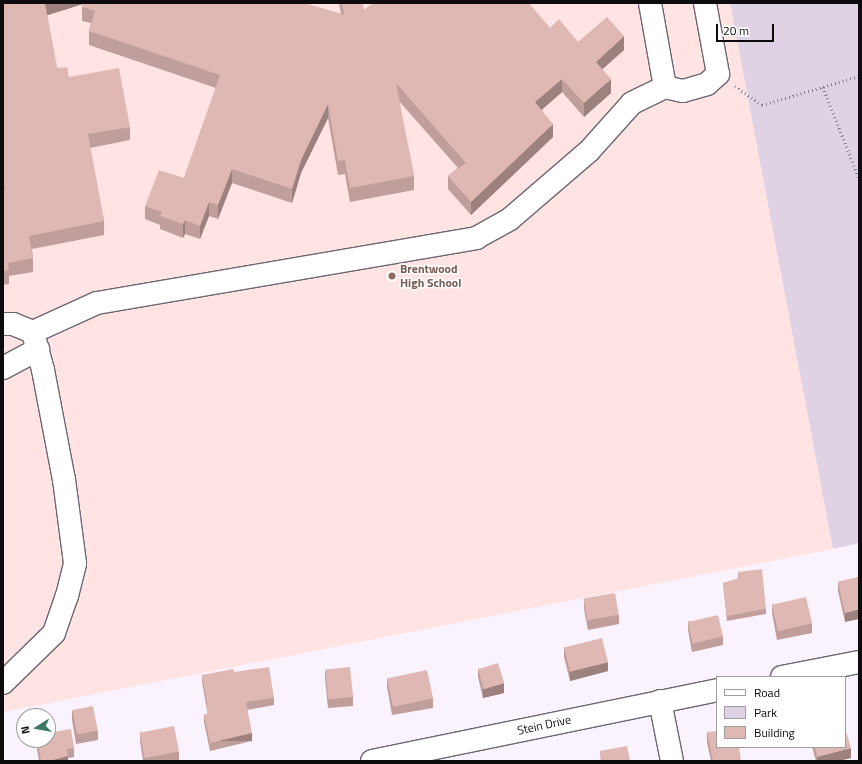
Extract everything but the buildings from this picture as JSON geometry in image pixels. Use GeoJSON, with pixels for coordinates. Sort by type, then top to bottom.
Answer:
{"type":"FeatureCollection","features":[{"type":"Feature","properties":{"kind":"street"},"geometry":{"type":"LineString","coordinates":[[650,3],[666,87]]}},
{"type":"Feature","properties":{"kind":"street"},"geometry":{"type":"LineString","coordinates":[[3,368],[36,341],[97,303],[476,238],[510,219],[589,151],[632,103],[666,87],[683,91],[706,84],[718,74],[705,3]]}},
{"type":"Feature","properties":{"kind":"street"},"geometry":{"type":"LineString","coordinates":[[3,324],[13,324],[36,341],[64,480],[75,563],[67,596],[54,633],[3,683]]}},
{"type":"Feature","properties":{"kind":"street"},"geometry":{"type":"LineString","coordinates":[[787,676],[859,662]]}},
{"type":"Feature","properties":{"kind":"street","name":"Stein Drive"},"geometry":{"type":"LineString","coordinates":[[372,761],[445,753],[660,701],[716,690]]}},
{"type":"Feature","properties":{"kind":"street"},"geometry":{"type":"LineString","coordinates":[[660,701],[672,761]]}},
{"type":"Feature","properties":{"kind":"path"},"geometry":{"type":"LineString","coordinates":[[718,74],[762,105],[859,76]]}},
{"type":"Feature","properties":{"kind":"path"},"geometry":{"type":"LineString","coordinates":[[823,86],[859,178]]}},
{"type":"Feature","properties":{"kind":"shaded area","name":"Brentwood High School"},"geometry":{"type":"Polygon","coordinates":[[[3,3],[730,3],[833,549],[23,708],[16,708],[16,709],[3,712],[3,3]]]}},
{"type":"Feature","properties":{"kind":"green space"},"geometry":{"type":"Polygon","coordinates":[[[730,3],[859,3],[859,543],[833,549],[730,3]]]}},
{"type":"Feature","properties":{"kind":"place","name":"Brentwood High School"},"geometry":{"type":"Point","coordinates":[392,276]}}]}
